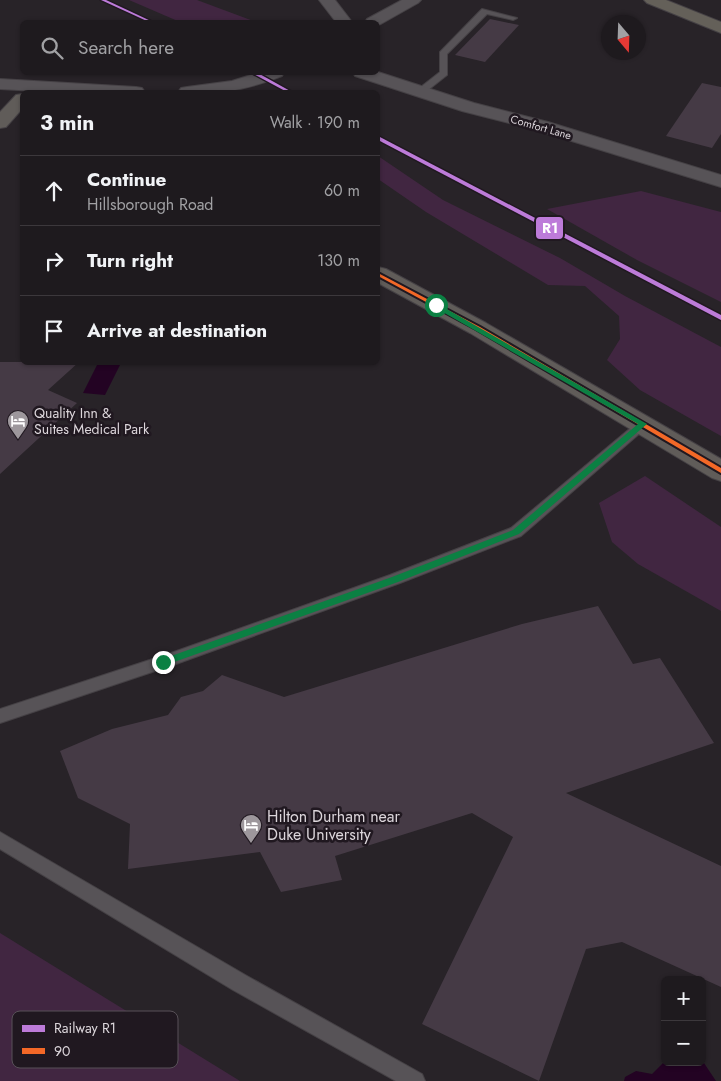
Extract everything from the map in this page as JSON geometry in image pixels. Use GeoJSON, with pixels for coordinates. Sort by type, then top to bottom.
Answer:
{"type":"FeatureCollection","features":[{"type":"Feature","properties":{"kind":"highway"},"geometry":{"type":"LineString","coordinates":[[652,0],[721,28]]}},
{"type":"Feature","properties":{"kind":"main road"},"geometry":{"type":"LineString","coordinates":[[5,127],[20,105]]}},
{"type":"Feature","properties":{"kind":"main road"},"geometry":{"type":"LineString","coordinates":[[380,275],[478,328],[721,471]]}},
{"type":"Feature","properties":{"kind":"street"},"geometry":{"type":"LineString","coordinates":[[327,0],[342,20]]}},
{"type":"Feature","properties":{"kind":"street"},"geometry":{"type":"LineString","coordinates":[[377,20],[413,0]]}},
{"type":"Feature","properties":{"kind":"street"},"geometry":{"type":"LineString","coordinates":[[203,90],[246,84],[268,75]]}},
{"type":"Feature","properties":{"kind":"street","name":"Comfort Lane"},"geometry":{"type":"LineString","coordinates":[[370,75],[420,92],[542,126],[721,181]]}},
{"type":"Feature","properties":{"kind":"street"},"geometry":{"type":"LineString","coordinates":[[0,84],[20,90]]}},
{"type":"Feature","properties":{"kind":"lane"},"geometry":{"type":"LineString","coordinates":[[420,92],[444,73],[443,54],[485,12],[513,18]]}},
{"type":"Feature","properties":{"kind":"lane"},"geometry":{"type":"LineString","coordinates":[[0,716],[171,660],[395,580],[516,532],[643,424]]}},
{"type":"Feature","properties":{"kind":"lane"},"geometry":{"type":"LineString","coordinates":[[0,840],[240,984],[416,1081]]}},
{"type":"Feature","properties":{"kind":"shaded area"},"geometry":{"type":"Polygon","coordinates":[[[129,0],[197,0],[251,20],[175,20],[129,0]]]}},
{"type":"Feature","properties":{"kind":"shaded area"},"geometry":{"type":"Polygon","coordinates":[[[380,157],[443,200],[560,258],[625,296],[721,347],[721,436],[640,390],[607,360],[620,339],[619,316],[585,286],[548,285],[426,212],[380,180],[380,157]]]}},
{"type":"Feature","properties":{"kind":"shaded area"},"geometry":{"type":"Polygon","coordinates":[[[641,191],[721,212],[721,302],[637,260],[547,209],[641,191]]]}},
{"type":"Feature","properties":{"kind":"shaded area"},"geometry":{"type":"Polygon","coordinates":[[[97,365],[120,365],[105,395],[83,393],[97,365]]]}},
{"type":"Feature","properties":{"kind":"shaded area"},"geometry":{"type":"Polygon","coordinates":[[[645,476],[721,527],[721,611],[638,564],[612,542],[599,503],[645,476]]]}},
{"type":"Feature","properties":{"kind":"shaded area"},"geometry":{"type":"Polygon","coordinates":[[[0,933],[126,1011],[12,1011],[12,1068],[178,1068],[178,1043],[240,1081],[0,1081],[0,933]]]}},
{"type":"Feature","properties":{"kind":"shaded area"},"geometry":{"type":"Polygon","coordinates":[[[661,1065],[706,1066],[716,1081],[624,1081],[625,1077],[636,1071],[652,1074],[661,1065]]]}},
{"type":"Feature","properties":{"kind":"building"},"geometry":{"type":"Polygon","coordinates":[[[490,19],[519,25],[485,62],[455,55],[490,19]]]}},
{"type":"Feature","properties":{"kind":"building"},"geometry":{"type":"Polygon","coordinates":[[[702,83],[721,87],[721,134],[712,148],[666,136],[702,83]]]}},
{"type":"Feature","properties":{"kind":"building","name":"Quality Inn & Suites Medical Park"},"geometry":{"type":"Polygon","coordinates":[[[0,362],[20,362],[20,365],[76,365],[48,390],[77,403],[0,474],[0,362]]]}},
{"type":"Feature","properties":{"kind":"building","name":"Hilton Durham near Duke University"},"geometry":{"type":"Polygon","coordinates":[[[598,606],[633,664],[660,658],[714,743],[566,793],[721,866],[721,987],[706,980],[706,976],[697,976],[622,942],[586,949],[539,1081],[422,1024],[513,837],[472,813],[335,856],[342,880],[281,892],[260,852],[128,869],[130,824],[78,798],[60,751],[112,729],[168,715],[181,697],[203,691],[222,675],[284,697],[522,624],[598,606]]]}},
{"type":"Feature","properties":{"kind":"rail line","name":"R1"},"geometry":{"type":"LineString","coordinates":[[103,0],[147,20]]}},
{"type":"Feature","properties":{"kind":"rail line","name":"R1"},"geometry":{"type":"LineString","coordinates":[[258,75],[286,90]]}},
{"type":"Feature","properties":{"kind":"rail line","name":"R1"},"geometry":{"type":"LineString","coordinates":[[380,139],[721,318]]}},
{"type":"Feature","properties":{"kind":"transit line","name":"90"},"geometry":{"type":"LineString","coordinates":[[380,275],[478,328],[721,471]]}},
{"type":"Feature","properties":{"kind":"place","name":"Quality Inn & Suites Medical Park"},"geometry":{"type":"Point","coordinates":[18,440]}},
{"type":"Feature","properties":{"kind":"place","name":"Hilton Durham near Duke University"},"geometry":{"type":"Point","coordinates":[251,844]}},
{"type":"Feature","properties":{"kind":"route"},"geometry":{"type":"LineString","coordinates":[[163,662],[395,580],[516,532],[643,424],[436,305]]}}]}
